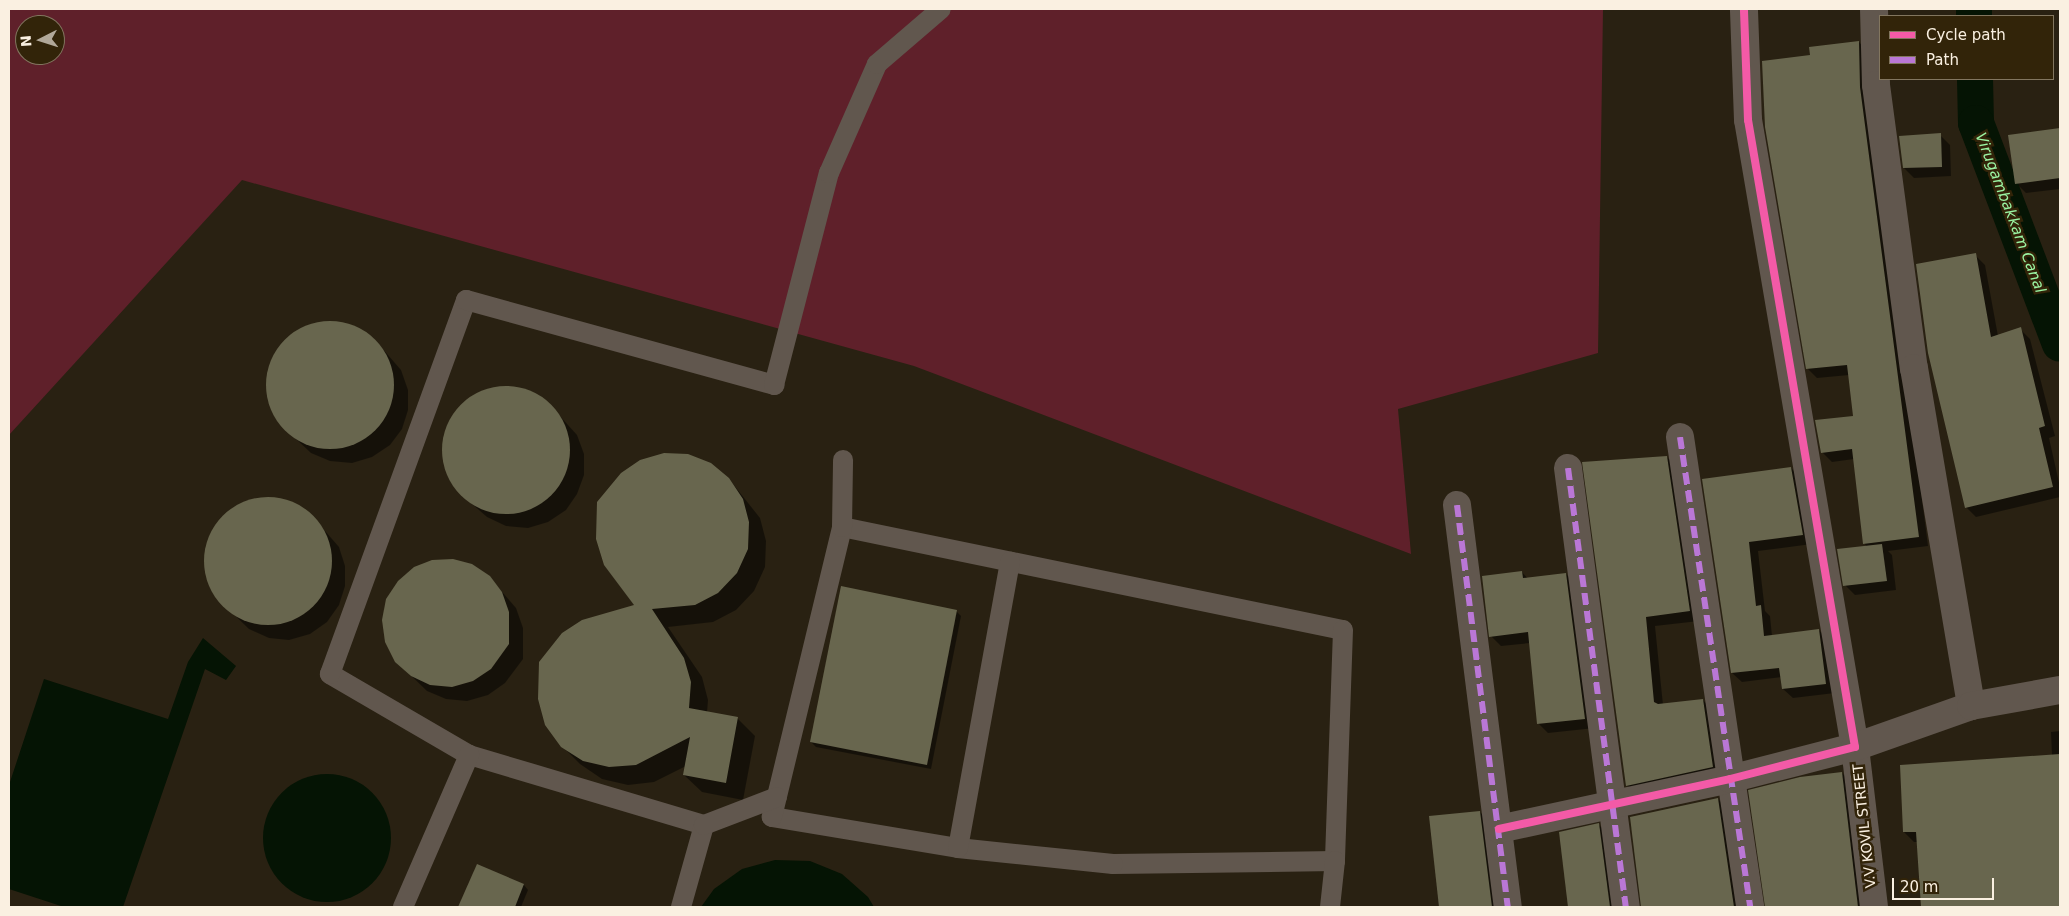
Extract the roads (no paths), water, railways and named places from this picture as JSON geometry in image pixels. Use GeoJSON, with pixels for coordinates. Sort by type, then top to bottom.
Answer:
{"type":"FeatureCollection","features":[{"type":"Feature","properties":{"kind":"street"},"geometry":{"type":"LineString","coordinates":[[1499,829],[1613,802],[1730,779],[1855,748],[1748,120],[1744,9]]}},
{"type":"Feature","properties":{"kind":"street"},"geometry":{"type":"LineString","coordinates":[[1874,9],[1876,85],[1914,368],[1972,706]]}},
{"type":"Feature","properties":{"kind":"street"},"geometry":{"type":"LineString","coordinates":[[1680,437],[1750,907]]}},
{"type":"Feature","properties":{"kind":"street"},"geometry":{"type":"LineString","coordinates":[[1568,468],[1626,907]]}},
{"type":"Feature","properties":{"kind":"street"},"geometry":{"type":"LineString","coordinates":[[1457,505],[1508,907]]}},
{"type":"Feature","properties":{"kind":"street","name":"V.V KOVIL STREET"},"geometry":{"type":"LineString","coordinates":[[1874,907],[1855,748],[1972,706],[2060,690]]}},
{"type":"Feature","properties":{"kind":"lane"},"geometry":{"type":"LineString","coordinates":[[777,797],[704,825],[469,755],[330,674],[466,300],[774,385],[829,173],[877,64],[942,9]]}},
{"type":"Feature","properties":{"kind":"lane"},"geometry":{"type":"LineString","coordinates":[[842,460],[842,527],[772,817],[958,848],[1114,864],[1335,861]]}},
{"type":"Feature","properties":{"kind":"lane"},"geometry":{"type":"LineString","coordinates":[[842,527],[1343,630],[1335,861],[1330,907]]}},
{"type":"Feature","properties":{"kind":"lane"},"geometry":{"type":"LineString","coordinates":[[958,848],[1010,562]]}},
{"type":"Feature","properties":{"kind":"lane"},"geometry":{"type":"LineString","coordinates":[[403,907],[469,755]]}},
{"type":"Feature","properties":{"kind":"lane"},"geometry":{"type":"LineString","coordinates":[[681,907],[704,825]]}},
{"type":"Feature","properties":{"kind":"waterway","name":"Virugambakkam Canal"},"geometry":{"type":"LineString","coordinates":[[1974,9],[1974,15]]}},
{"type":"Feature","properties":{"kind":"waterway","name":"Virugambakkam Canal"},"geometry":{"type":"LineString","coordinates":[[1975,80],[1976,123],[2060,344]]}}]}
